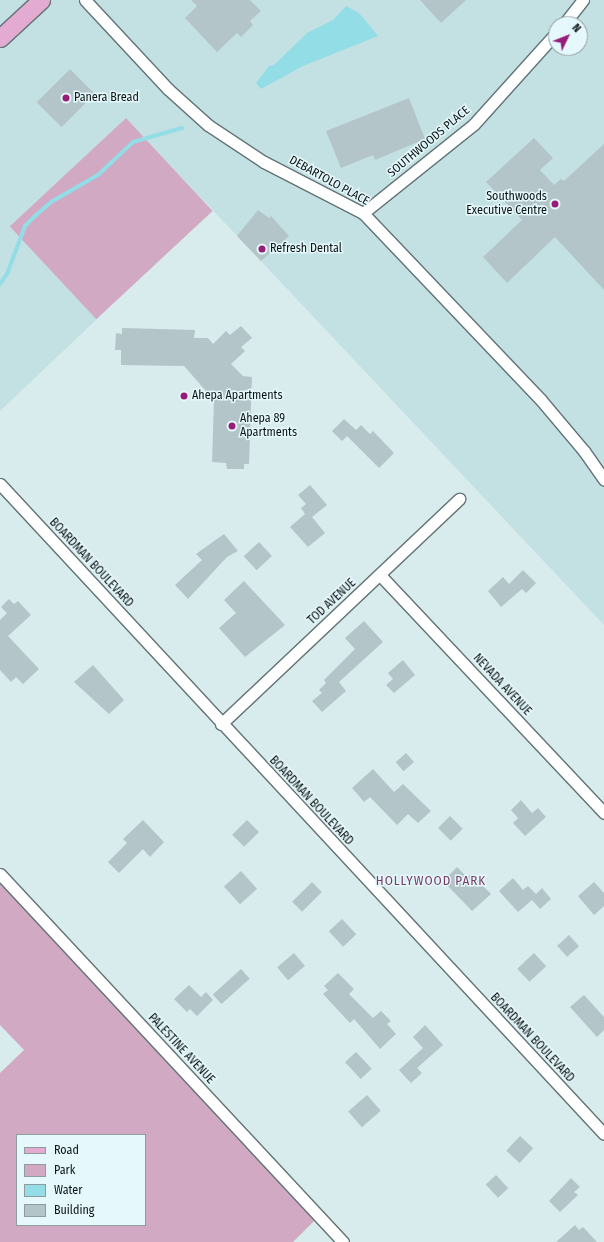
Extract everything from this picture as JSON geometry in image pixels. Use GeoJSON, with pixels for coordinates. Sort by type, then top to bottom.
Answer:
{"type":"FeatureCollection","features":[{"type":"Feature","properties":{"kind":"main road"},"geometry":{"type":"LineString","coordinates":[[0,38],[41,0]]}},
{"type":"Feature","properties":{"kind":"street","name":"DEBARTOLO PLACE"},"geometry":{"type":"LineString","coordinates":[[85,0],[168,89],[208,124],[264,162],[363,213],[541,400],[604,480]]}},
{"type":"Feature","properties":{"kind":"street"},"geometry":{"type":"LineString","coordinates":[[570,16],[583,0]]}},
{"type":"Feature","properties":{"kind":"street","name":"SOUTHWOODS PLACE"},"geometry":{"type":"LineString","coordinates":[[363,213],[474,124],[548,42]]}},
{"type":"Feature","properties":{"kind":"street","name":"BOARDMAN BOULEVARD"},"geometry":{"type":"LineString","coordinates":[[0,484],[221,724],[604,1134]]}},
{"type":"Feature","properties":{"kind":"street","name":"TOD AVENUE"},"geometry":{"type":"LineString","coordinates":[[221,724],[459,499]]}},
{"type":"Feature","properties":{"kind":"street","name":"NEVADA AVENUE"},"geometry":{"type":"LineString","coordinates":[[380,575],[604,813]]}},
{"type":"Feature","properties":{"kind":"street","name":"PALESTINE AVENUE"},"geometry":{"type":"LineString","coordinates":[[0,874],[343,1242]]}},
{"type":"Feature","properties":{"kind":"shaded area"},"geometry":{"type":"Polygon","coordinates":[[[0,0],[604,0],[604,625],[126,118],[10,227],[97,319],[0,411],[0,0]]]}},
{"type":"Feature","properties":{"kind":"green space"},"geometry":{"type":"Polygon","coordinates":[[[126,118],[213,211],[96,319],[10,226],[126,118]]]}},
{"type":"Feature","properties":{"kind":"green space"},"geometry":{"type":"Polygon","coordinates":[[[0,874],[319,1216],[293,1242],[0,1242],[0,1073],[24,1050],[0,1025],[0,874]]]}},
{"type":"Feature","properties":{"kind":"water"},"geometry":{"type":"Polygon","coordinates":[[[346,6],[359,13],[378,36],[303,66],[261,89],[256,83],[269,66],[274,65],[307,33],[333,20],[346,6]]]}},
{"type":"Feature","properties":{"kind":"building"},"geometry":{"type":"Polygon","coordinates":[[[191,0],[250,0],[261,11],[250,21],[253,25],[241,37],[237,33],[217,52],[185,18],[197,6],[191,0]]]}},
{"type":"Feature","properties":{"kind":"building"},"geometry":{"type":"Polygon","coordinates":[[[420,0],[466,0],[441,23],[420,0]]]}},
{"type":"Feature","properties":{"kind":"building","name":"Panera Bread"},"geometry":{"type":"Polygon","coordinates":[[[70,69],[95,94],[62,127],[37,102],[70,69]]]}},
{"type":"Feature","properties":{"kind":"building"},"geometry":{"type":"Polygon","coordinates":[[[409,98],[425,139],[375,160],[373,155],[341,168],[326,131],[409,98]]]}},
{"type":"Feature","properties":{"kind":"building","name":"Southwoods Executive Centre"},"geometry":{"type":"Polygon","coordinates":[[[534,138],[553,158],[540,170],[554,185],[561,179],[564,181],[604,144],[604,290],[555,237],[507,283],[483,257],[522,220],[486,182],[534,138]]]}},
{"type":"Feature","properties":{"kind":"building","name":"Refresh Dental"},"geometry":{"type":"Polygon","coordinates":[[[258,210],[269,218],[271,216],[289,236],[261,261],[237,236],[258,210]]]}},
{"type":"Feature","properties":{"kind":"building","name":"Ahepa 89 Apartments"},"geometry":{"type":"Polygon","coordinates":[[[241,326],[252,338],[241,347],[245,351],[231,364],[243,376],[252,377],[249,464],[244,464],[244,469],[227,469],[226,463],[212,462],[214,400],[184,366],[121,365],[121,350],[115,350],[116,333],[122,334],[122,328],[195,330],[194,338],[208,338],[213,344],[226,331],[230,335],[241,326]]]}},
{"type":"Feature","properties":{"kind":"building"},"geometry":{"type":"Polygon","coordinates":[[[344,419],[356,430],[361,425],[370,434],[373,431],[394,453],[379,468],[347,436],[342,441],[332,431],[344,419]]]}},
{"type":"Feature","properties":{"kind":"building"},"geometry":{"type":"Polygon","coordinates":[[[310,485],[327,505],[312,517],[325,533],[308,547],[290,527],[305,514],[301,508],[306,504],[298,495],[310,485]]]}},
{"type":"Feature","properties":{"kind":"building"},"geometry":{"type":"Polygon","coordinates":[[[224,534],[238,551],[227,557],[188,599],[175,585],[202,560],[196,554],[224,534]]]}},
{"type":"Feature","properties":{"kind":"building"},"geometry":{"type":"Polygon","coordinates":[[[259,542],[272,556],[257,570],[244,556],[259,542]]]}},
{"type":"Feature","properties":{"kind":"building"},"geometry":{"type":"Polygon","coordinates":[[[523,570],[536,583],[526,593],[522,589],[501,607],[488,591],[503,577],[509,584],[523,570]]]}},
{"type":"Feature","properties":{"kind":"building"},"geometry":{"type":"Polygon","coordinates":[[[244,581],[285,625],[245,657],[219,628],[236,613],[224,600],[244,581]]]}},
{"type":"Feature","properties":{"kind":"building"},"geometry":{"type":"Polygon","coordinates":[[[9,599],[14,604],[18,601],[31,615],[8,636],[39,669],[23,684],[16,677],[11,682],[0,670],[0,620],[7,613],[1,607],[9,599]]]}},
{"type":"Feature","properties":{"kind":"building"},"geometry":{"type":"Polygon","coordinates":[[[364,621],[383,642],[339,682],[346,691],[322,712],[312,701],[322,693],[319,690],[326,683],[324,680],[355,649],[345,638],[364,621]]]}},
{"type":"Feature","properties":{"kind":"building"},"geometry":{"type":"Polygon","coordinates":[[[403,660],[415,675],[394,693],[386,685],[393,679],[388,673],[403,660]]]}},
{"type":"Feature","properties":{"kind":"building"},"geometry":{"type":"Polygon","coordinates":[[[93,665],[124,700],[109,714],[74,682],[93,665]]]}},
{"type":"Feature","properties":{"kind":"building"},"geometry":{"type":"Polygon","coordinates":[[[406,753],[414,762],[404,771],[396,762],[406,753]]]}},
{"type":"Feature","properties":{"kind":"building"},"geometry":{"type":"Polygon","coordinates":[[[373,769],[394,792],[403,784],[431,811],[418,823],[408,814],[397,825],[370,797],[364,802],[352,788],[373,769]]]}},
{"type":"Feature","properties":{"kind":"building"},"geometry":{"type":"Polygon","coordinates":[[[521,800],[532,813],[538,808],[546,817],[525,836],[513,823],[518,818],[511,810],[521,800]]]}},
{"type":"Feature","properties":{"kind":"building"},"geometry":{"type":"Polygon","coordinates":[[[450,816],[463,829],[451,841],[438,828],[450,816]]]}},
{"type":"Feature","properties":{"kind":"building"},"geometry":{"type":"Polygon","coordinates":[[[143,820],[164,842],[150,857],[143,849],[119,873],[108,862],[127,843],[123,839],[143,820]]]}},
{"type":"Feature","properties":{"kind":"building"},"geometry":{"type":"Polygon","coordinates":[[[247,820],[259,832],[244,847],[232,835],[247,820]]]}},
{"type":"Feature","properties":{"kind":"building"},"geometry":{"type":"Polygon","coordinates":[[[457,867],[467,877],[471,874],[491,894],[472,911],[443,881],[457,867]]]}},
{"type":"Feature","properties":{"kind":"building"},"geometry":{"type":"Polygon","coordinates":[[[241,871],[257,889],[240,904],[224,886],[241,871]]]}},
{"type":"Feature","properties":{"kind":"building"},"geometry":{"type":"Polygon","coordinates":[[[513,878],[523,890],[528,886],[536,894],[542,888],[551,899],[540,909],[532,900],[518,912],[499,891],[513,878]]]}},
{"type":"Feature","properties":{"kind":"building"},"geometry":{"type":"Polygon","coordinates":[[[312,882],[322,892],[302,912],[292,902],[312,882]]]}},
{"type":"Feature","properties":{"kind":"building"},"geometry":{"type":"Polygon","coordinates":[[[594,882],[604,893],[604,906],[594,915],[578,896],[594,882]]]}},
{"type":"Feature","properties":{"kind":"building"},"geometry":{"type":"Polygon","coordinates":[[[342,919],[356,934],[343,947],[329,931],[342,919]]]}},
{"type":"Feature","properties":{"kind":"building"},"geometry":{"type":"Polygon","coordinates":[[[569,935],[579,946],[567,957],[557,946],[569,935]]]}},
{"type":"Feature","properties":{"kind":"building"},"geometry":{"type":"Polygon","coordinates":[[[294,953],[305,966],[288,980],[277,967],[294,953]]]}},
{"type":"Feature","properties":{"kind":"building"},"geometry":{"type":"Polygon","coordinates":[[[534,953],[546,966],[529,982],[517,969],[534,953]]]}},
{"type":"Feature","properties":{"kind":"building"},"geometry":{"type":"Polygon","coordinates":[[[241,969],[250,979],[221,1004],[213,994],[241,969]]]}},
{"type":"Feature","properties":{"kind":"building"},"geometry":{"type":"Polygon","coordinates":[[[338,973],[354,989],[349,994],[373,1018],[381,1011],[391,1021],[387,1024],[396,1034],[380,1049],[354,1019],[350,1023],[323,994],[328,990],[324,986],[338,973]]]}},
{"type":"Feature","properties":{"kind":"building"},"geometry":{"type":"Polygon","coordinates":[[[189,985],[201,997],[206,992],[213,1000],[197,1016],[190,1009],[187,1012],[174,999],[189,985]]]}},
{"type":"Feature","properties":{"kind":"building"},"geometry":{"type":"Polygon","coordinates":[[[584,995],[604,1017],[604,1030],[597,1037],[570,1007],[584,995]]]}},
{"type":"Feature","properties":{"kind":"building"},"geometry":{"type":"Polygon","coordinates":[[[425,1025],[443,1045],[417,1068],[422,1073],[411,1083],[399,1070],[423,1048],[413,1037],[425,1025]]]}},
{"type":"Feature","properties":{"kind":"building"},"geometry":{"type":"Polygon","coordinates":[[[356,1052],[372,1069],[361,1079],[345,1062],[356,1052]]]}},
{"type":"Feature","properties":{"kind":"building"},"geometry":{"type":"Polygon","coordinates":[[[367,1095],[381,1111],[362,1127],[348,1111],[367,1095]]]}},
{"type":"Feature","properties":{"kind":"building"},"geometry":{"type":"Polygon","coordinates":[[[520,1136],[533,1148],[520,1163],[506,1151],[520,1136]]]}},
{"type":"Feature","properties":{"kind":"building"},"geometry":{"type":"Polygon","coordinates":[[[496,1175],[508,1188],[498,1198],[486,1185],[496,1175]]]}},
{"type":"Feature","properties":{"kind":"building"},"geometry":{"type":"Polygon","coordinates":[[[571,1178],[580,1187],[574,1192],[578,1195],[560,1212],[549,1201],[571,1178]]]}},
{"type":"Feature","properties":{"kind":"building"},"geometry":{"type":"Polygon","coordinates":[[[575,1225],[579,1230],[583,1227],[597,1242],[556,1242],[575,1225]]]}},
{"type":"Feature","properties":{"kind":"waterway"},"geometry":{"type":"LineString","coordinates":[[0,284],[7,274],[25,226],[51,202],[98,175],[133,142],[182,128]]}},
{"type":"Feature","properties":{"kind":"place","name":"Panera Bread"},"geometry":{"type":"Point","coordinates":[66,98]}},
{"type":"Feature","properties":{"kind":"place","name":"Southwoods Executive Centre"},"geometry":{"type":"Point","coordinates":[555,204]}},
{"type":"Feature","properties":{"kind":"place","name":"Refresh Dental"},"geometry":{"type":"Point","coordinates":[262,249]}},
{"type":"Feature","properties":{"kind":"place","name":"Ahepa Apartments"},"geometry":{"type":"Point","coordinates":[184,396]}},
{"type":"Feature","properties":{"kind":"place","name":"Ahepa 89 Apartments"},"geometry":{"type":"Point","coordinates":[232,426]}},
{"type":"Feature","properties":{"kind":"district","name":"HOLLYWOOD PARK"},"geometry":{"type":"Point","coordinates":[431,881]}}]}
